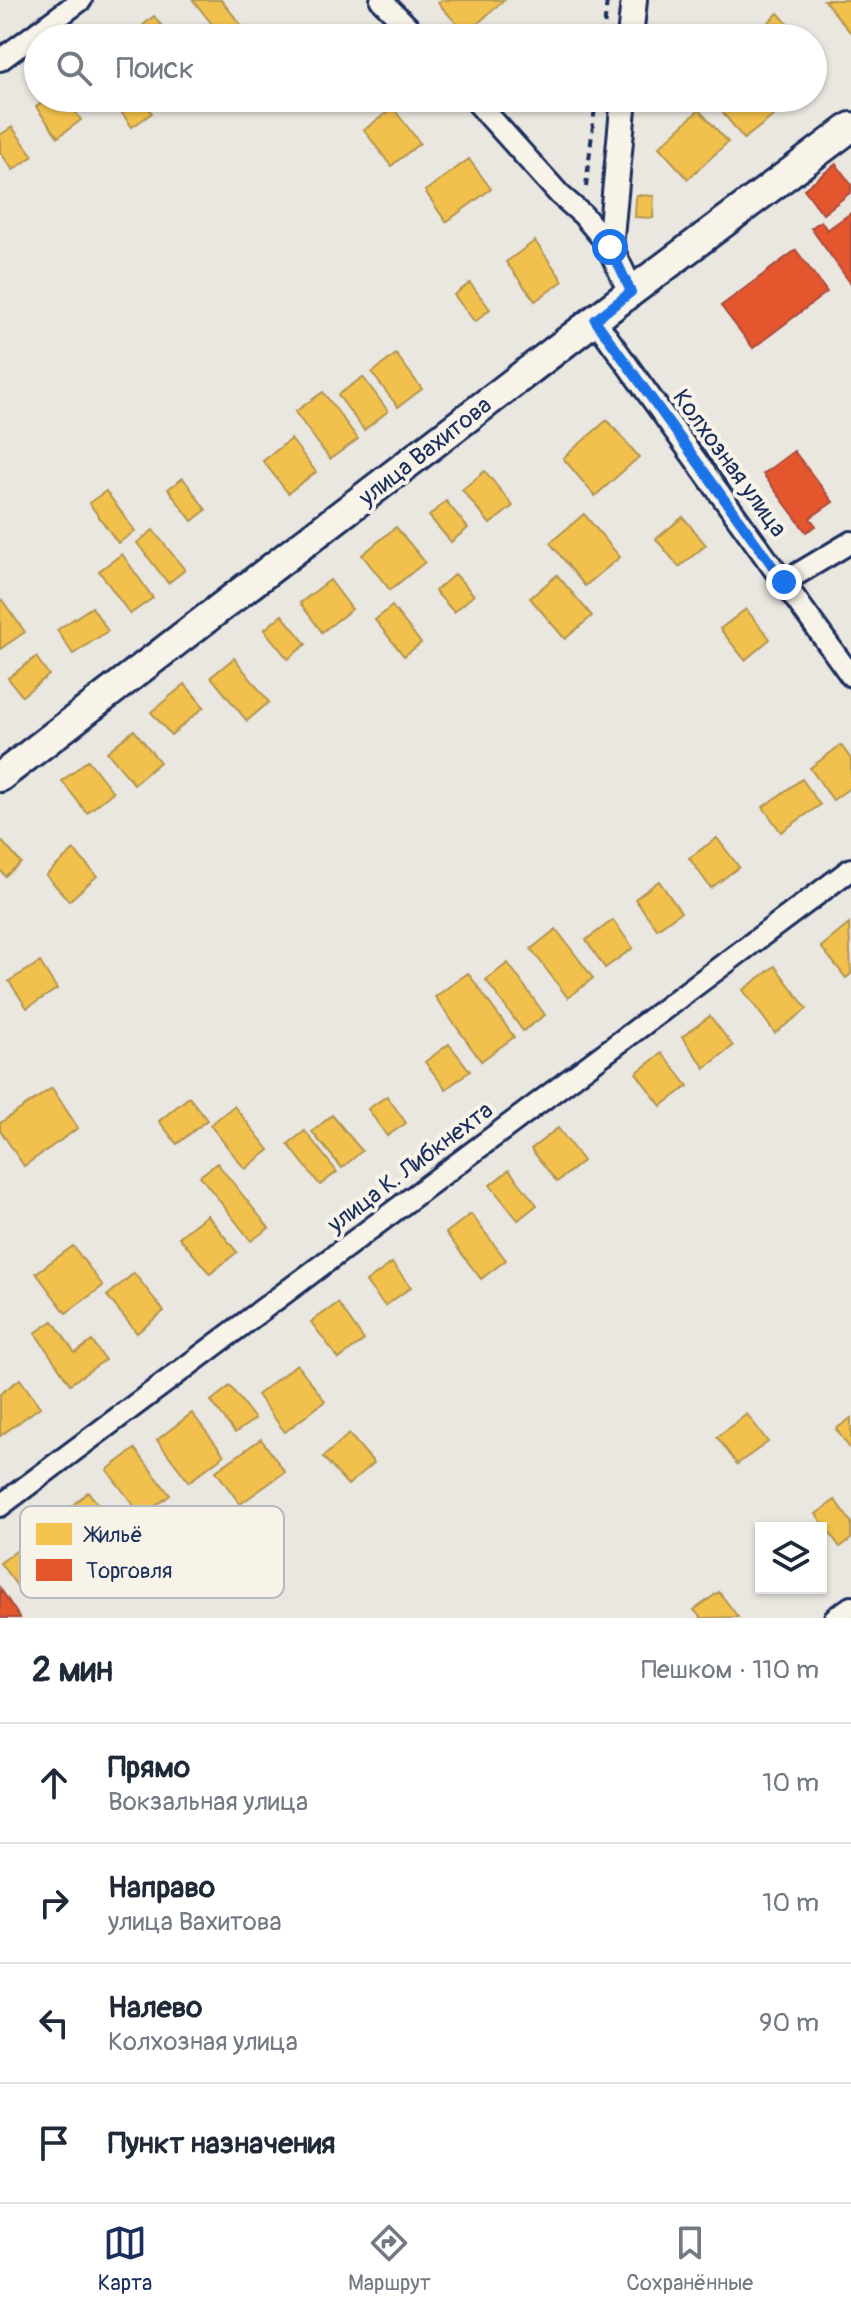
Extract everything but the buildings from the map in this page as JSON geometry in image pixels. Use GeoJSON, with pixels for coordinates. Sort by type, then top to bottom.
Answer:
{"type":"FeatureCollection","features":[{"type":"Feature","properties":{"kind":"main road","name":"улица Вахитова"},"geometry":{"type":"LineString","coordinates":[[0,777],[631,292],[851,127]]}},
{"type":"Feature","properties":{"kind":"street"},"geometry":{"type":"LineString","coordinates":[[381,0],[405,24]]}},
{"type":"Feature","properties":{"kind":"street"},"geometry":{"type":"LineString","coordinates":[[631,24],[634,0]]}},
{"type":"Feature","properties":{"kind":"street"},"geometry":{"type":"LineString","coordinates":[[47,24],[77,1]]}},
{"type":"Feature","properties":{"kind":"street"},"geometry":{"type":"LineString","coordinates":[[0,60],[24,42]]}},
{"type":"Feature","properties":{"kind":"street"},"geometry":{"type":"LineString","coordinates":[[486,112],[610,247],[631,292]]}},
{"type":"Feature","properties":{"kind":"street"},"geometry":{"type":"LineString","coordinates":[[610,247],[623,112]]}},
{"type":"Feature","properties":{"kind":"street","name":"Колхозная улица"},"geometry":{"type":"LineString","coordinates":[[595,320],[851,676]]}},
{"type":"Feature","properties":{"kind":"street"},"geometry":{"type":"LineString","coordinates":[[784,582],[851,542]]}},
{"type":"Feature","properties":{"kind":"street","name":"улица К. Либкнехта"},"geometry":{"type":"LineString","coordinates":[[0,1506],[851,869]]}},
{"type":"Feature","properties":{"kind":"street"},"geometry":{"type":"LineString","coordinates":[[835,1618],[851,1607]]}},
{"type":"Feature","properties":{"kind":"path"},"geometry":{"type":"LineString","coordinates":[[604,24],[607,0]]}},
{"type":"Feature","properties":{"kind":"path"},"geometry":{"type":"LineString","coordinates":[[583,215],[594,112]]}},
{"type":"Feature","properties":{"kind":"route"},"geometry":{"type":"LineString","coordinates":[[610,247],[631,292],[595,320],[784,582]]}}]}
